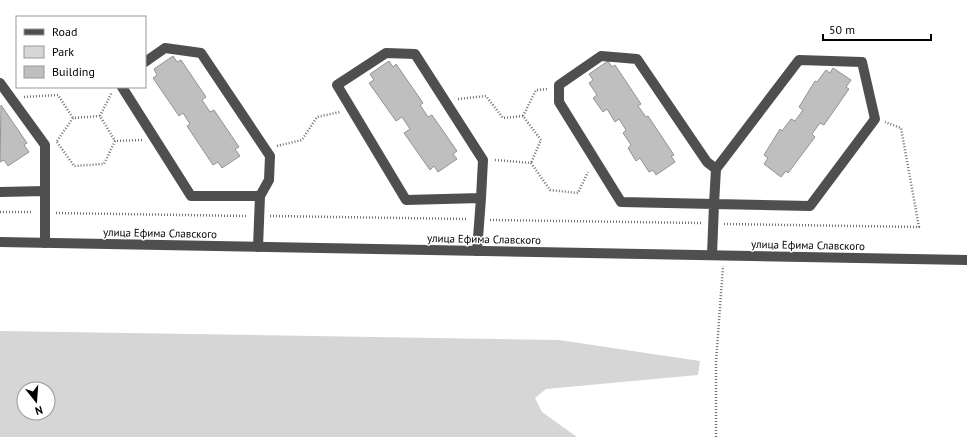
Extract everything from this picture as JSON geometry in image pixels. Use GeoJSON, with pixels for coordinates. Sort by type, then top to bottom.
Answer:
{"type":"FeatureCollection","features":[{"type":"Feature","properties":{"kind":"street"},"geometry":{"type":"LineString","coordinates":[[146,61],[166,48],[201,53],[270,156],[269,180],[260,196],[258,247]]}},
{"type":"Feature","properties":{"kind":"street"},"geometry":{"type":"LineString","coordinates":[[477,251],[481,198],[483,160],[415,54],[386,53],[337,85],[406,200],[481,198]]}},
{"type":"Feature","properties":{"kind":"street"},"geometry":{"type":"LineString","coordinates":[[712,255],[714,223],[714,204],[716,169],[799,60],[862,62],[875,119],[810,206],[714,204],[621,202],[559,102],[559,85],[601,56],[637,59],[707,162],[716,169]]}},
{"type":"Feature","properties":{"kind":"street"},"geometry":{"type":"LineString","coordinates":[[0,83],[45,145],[45,243]]}},
{"type":"Feature","properties":{"kind":"street"},"geometry":{"type":"LineString","coordinates":[[118,88],[155,139],[191,196],[260,196]]}},
{"type":"Feature","properties":{"kind":"street"},"geometry":{"type":"LineString","coordinates":[[0,192],[45,192]]}},
{"type":"Feature","properties":{"kind":"street","name":"улица Ефима Славского"},"geometry":{"type":"LineString","coordinates":[[0,242],[967,260]]}},
{"type":"Feature","properties":{"kind":"path"},"geometry":{"type":"LineString","coordinates":[[100,116],[118,88]]}},
{"type":"Feature","properties":{"kind":"path"},"geometry":{"type":"LineString","coordinates":[[523,116],[536,90],[559,88]]}},
{"type":"Feature","properties":{"kind":"path"},"geometry":{"type":"LineString","coordinates":[[11,98],[58,95],[73,118]]}},
{"type":"Feature","properties":{"kind":"path"},"geometry":{"type":"LineString","coordinates":[[445,100],[486,96],[503,118],[523,116]]}},
{"type":"Feature","properties":{"kind":"path"},"geometry":{"type":"LineString","coordinates":[[265,148],[302,140],[317,117],[352,109]]}},
{"type":"Feature","properties":{"kind":"path"},"geometry":{"type":"LineString","coordinates":[[73,118],[100,116]]}},
{"type":"Feature","properties":{"kind":"path"},"geometry":{"type":"LineString","coordinates":[[100,116],[115,142]]}},
{"type":"Feature","properties":{"kind":"path"},"geometry":{"type":"LineString","coordinates":[[523,116],[541,140],[531,163]]}},
{"type":"Feature","properties":{"kind":"path"},"geometry":{"type":"LineString","coordinates":[[45,145],[57,141],[73,118]]}},
{"type":"Feature","properties":{"kind":"path"},"geometry":{"type":"LineString","coordinates":[[0,212],[919,227],[901,128],[875,119]]}},
{"type":"Feature","properties":{"kind":"path"},"geometry":{"type":"LineString","coordinates":[[115,142],[155,139]]}},
{"type":"Feature","properties":{"kind":"path"},"geometry":{"type":"LineString","coordinates":[[57,141],[74,166],[104,164],[115,142]]}},
{"type":"Feature","properties":{"kind":"path"},"geometry":{"type":"LineString","coordinates":[[531,163],[550,190],[578,193],[595,159]]}},
{"type":"Feature","properties":{"kind":"path"},"geometry":{"type":"LineString","coordinates":[[483,160],[531,163]]}},
{"type":"Feature","properties":{"kind":"path"},"geometry":{"type":"LineString","coordinates":[[716,437],[716,362],[724,255]]}},
{"type":"Feature","properties":{"kind":"green space"},"geometry":{"type":"Polygon","coordinates":[[[0,331],[559,340],[700,361],[698,375],[546,389],[535,398],[542,412],[577,437],[0,437],[0,331]]]}},
{"type":"Feature","properties":{"kind":"building"},"geometry":{"type":"Polygon","coordinates":[[[173,56],[177,62],[181,60],[206,97],[202,100],[210,112],[214,110],[239,147],[235,149],[240,156],[222,168],[218,162],[213,165],[187,126],[190,124],[183,113],[179,116],[153,78],[157,75],[154,69],[173,56]]]}},
{"type":"Feature","properties":{"kind":"building"},"geometry":{"type":"Polygon","coordinates":[[[389,61],[393,67],[396,64],[423,103],[420,105],[428,117],[432,115],[457,151],[453,154],[457,159],[438,172],[434,166],[430,170],[404,133],[410,129],[402,117],[396,121],[369,83],[374,80],[370,74],[389,61]]]}},
{"type":"Feature","properties":{"kind":"building"},"geometry":{"type":"Polygon","coordinates":[[[608,61],[612,67],[615,65],[641,104],[638,106],[646,117],[648,116],[674,155],[671,156],[675,162],[656,175],[653,170],[649,172],[640,158],[636,161],[628,148],[631,145],[623,133],[626,130],[619,119],[615,122],[607,109],[603,112],[593,98],[597,95],[589,83],[593,80],[589,74],[608,61]]]}},
{"type":"Feature","properties":{"kind":"building"},"geometry":{"type":"Polygon","coordinates":[[[833,68],[851,80],[846,87],[849,89],[824,125],[820,123],[812,134],[815,137],[788,173],[786,171],[781,177],[764,164],[768,158],[764,155],[780,129],[782,131],[791,119],[795,121],[803,110],[799,107],[815,81],[817,82],[826,70],[830,73],[833,68]]]}},
{"type":"Feature","properties":{"kind":"building"},"geometry":{"type":"Polygon","coordinates":[[[1,105],[27,143],[24,145],[29,152],[8,166],[4,160],[0,162],[1,105]]]}}]}
